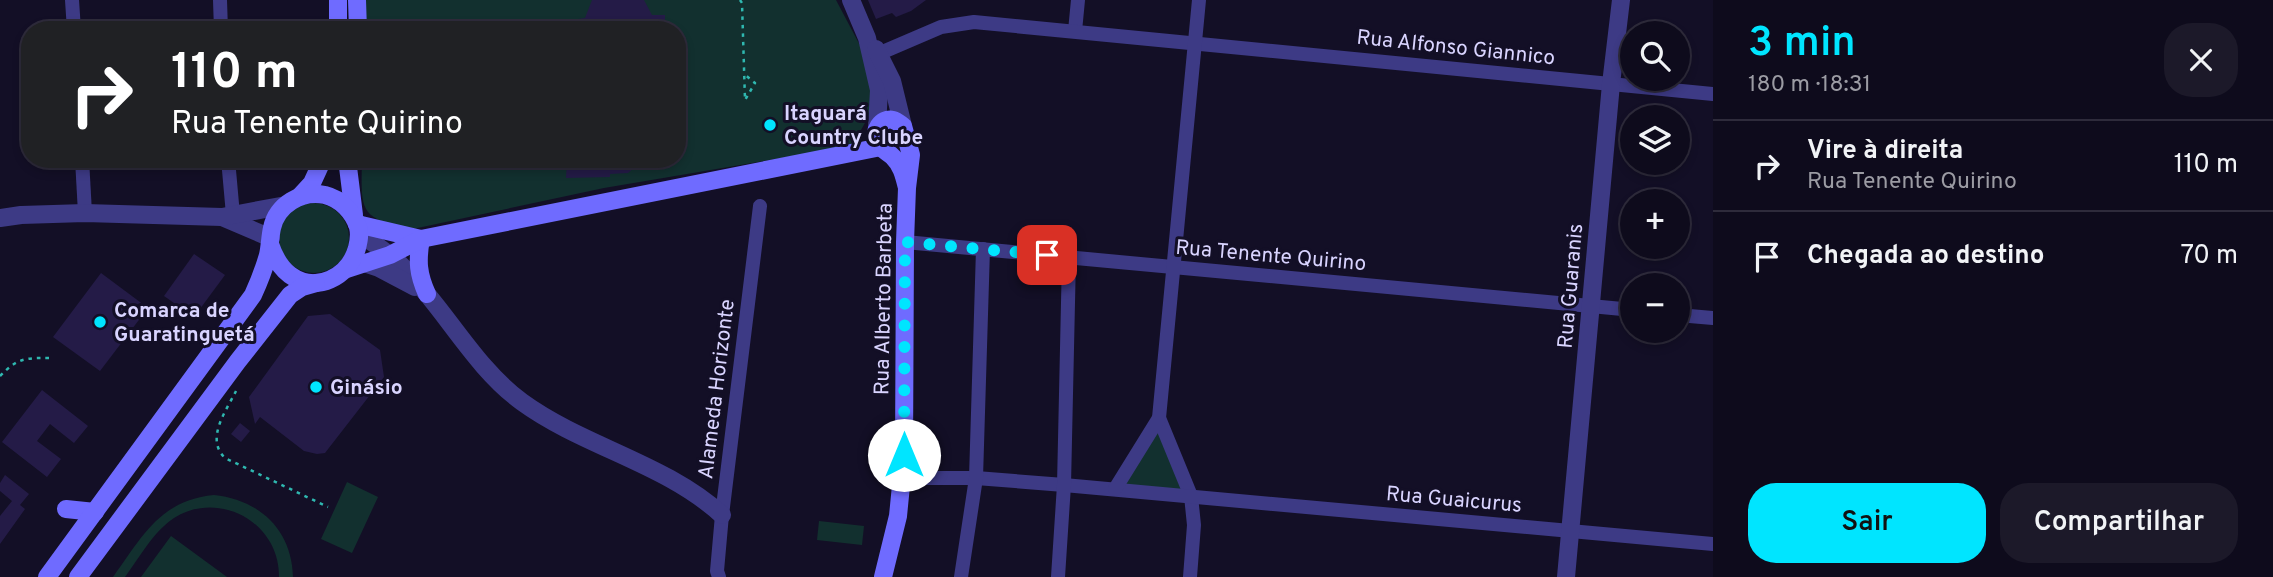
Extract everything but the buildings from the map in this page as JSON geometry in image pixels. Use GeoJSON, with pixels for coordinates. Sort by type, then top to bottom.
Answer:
{"type":"FeatureCollection","features":[{"type":"Feature","properties":{"kind":"main road"},"geometry":{"type":"LineString","coordinates":[[338,0],[338,21]]}},
{"type":"Feature","properties":{"kind":"main road"},"geometry":{"type":"LineString","coordinates":[[357,0],[358,21]]}},
{"type":"Feature","properties":{"kind":"main road"},"geometry":{"type":"LineString","coordinates":[[78,577],[235,365],[290,295],[302,287],[342,275],[356,266],[390,255],[421,239],[832,156],[881,148],[894,150],[902,145],[904,130],[893,120],[885,121],[852,146],[832,156]]}},
{"type":"Feature","properties":{"kind":"main road"},"geometry":{"type":"LineString","coordinates":[[877,127],[875,135],[881,148],[895,158],[903,171],[907,188]]}},
{"type":"Feature","properties":{"kind":"main road","name":"Rua Alberto Barbeta"},"geometry":{"type":"LineString","coordinates":[[883,577],[898,516],[904,455],[905,242],[911,155],[904,130]]}},
{"type":"Feature","properties":{"kind":"main road"},"geometry":{"type":"LineString","coordinates":[[47,577],[253,295],[264,270],[275,219],[312,183],[319,168]]}},
{"type":"Feature","properties":{"kind":"main road"},"geometry":{"type":"LineString","coordinates":[[348,168],[357,225],[354,260],[356,266]]}},
{"type":"Feature","properties":{"kind":"main road"},"geometry":{"type":"LineString","coordinates":[[293,200],[316,194],[328,196],[344,204],[357,225],[421,239]]}},
{"type":"Feature","properties":{"kind":"main road"},"geometry":{"type":"LineString","coordinates":[[421,239],[417,259],[419,275],[427,294]]}},
{"type":"Feature","properties":{"kind":"main road"},"geometry":{"type":"LineString","coordinates":[[271,241],[276,260],[289,275],[302,281],[322,282]]}},
{"type":"Feature","properties":{"kind":"main road"},"geometry":{"type":"LineString","coordinates":[[66,509],[95,512]]}},
{"type":"Feature","properties":{"kind":"street"},"geometry":{"type":"LineString","coordinates":[[72,0],[73,21]]}},
{"type":"Feature","properties":{"kind":"street"},"geometry":{"type":"LineString","coordinates":[[220,0],[221,21]]}},
{"type":"Feature","properties":{"kind":"street"},"geometry":{"type":"LineString","coordinates":[[850,0],[875,55],[892,80],[904,130]]}},
{"type":"Feature","properties":{"kind":"street"},"geometry":{"type":"LineString","coordinates":[[1075,31],[1079,0]]}},
{"type":"Feature","properties":{"kind":"street"},"geometry":{"type":"LineString","coordinates":[[1115,489],[1159,418],[1199,0]]}},
{"type":"Feature","properties":{"kind":"street","name":"Rua Guaranis"},"geometry":{"type":"LineString","coordinates":[[1566,577],[1621,0]]}},
{"type":"Feature","properties":{"kind":"street","name":"Rua Alfonso Giannico"},"geometry":{"type":"LineString","coordinates":[[875,55],[941,27],[974,22],[1713,94]]}},
{"type":"Feature","properties":{"kind":"street"},"geometry":{"type":"LineString","coordinates":[[875,55],[879,90],[877,127]]}},
{"type":"Feature","properties":{"kind":"street"},"geometry":{"type":"LineString","coordinates":[[82,168],[85,213]]}},
{"type":"Feature","properties":{"kind":"street"},"geometry":{"type":"LineString","coordinates":[[228,168],[228,216]]}},
{"type":"Feature","properties":{"kind":"street"},"geometry":{"type":"LineString","coordinates":[[0,218],[85,213],[228,216],[293,200]]}},
{"type":"Feature","properties":{"kind":"street","name":"Alameda Horizonte"},"geometry":{"type":"LineString","coordinates":[[716,575],[760,206]]}},
{"type":"Feature","properties":{"kind":"street"},"geometry":{"type":"LineString","coordinates":[[228,216],[271,241]]}},
{"type":"Feature","properties":{"kind":"street"},"geometry":{"type":"LineString","coordinates":[[357,225],[427,294],[489,373],[520,400],[552,423],[701,496],[722,515]]}},
{"type":"Feature","properties":{"kind":"street","name":"Rua Tenente Quirino"},"geometry":{"type":"LineString","coordinates":[[905,242],[1620,309]]}},
{"type":"Feature","properties":{"kind":"street"},"geometry":{"type":"LineString","coordinates":[[961,577],[976,478],[983,249]]}},
{"type":"Feature","properties":{"kind":"street"},"geometry":{"type":"LineString","coordinates":[[1058,577],[1065,485],[1069,257]]}},
{"type":"Feature","properties":{"kind":"street"},"geometry":{"type":"LineString","coordinates":[[356,266],[379,268],[427,294]]}},
{"type":"Feature","properties":{"kind":"street"},"geometry":{"type":"LineString","coordinates":[[1690,316],[1713,318]]}},
{"type":"Feature","properties":{"kind":"street"},"geometry":{"type":"LineString","coordinates":[[1159,418],[1191,496],[1194,525],[1190,577]]}},
{"type":"Feature","properties":{"kind":"street","name":"Rua Guaicurus"},"geometry":{"type":"LineString","coordinates":[[902,478],[976,478],[1115,489],[1713,544]]}},
{"type":"Feature","properties":{"kind":"path"},"geometry":{"type":"LineString","coordinates":[[740,0],[743,73],[745,100],[755,83],[743,73]]}},
{"type":"Feature","properties":{"kind":"path"},"geometry":{"type":"LineString","coordinates":[[0,376],[14,362],[49,358]]}},
{"type":"Feature","properties":{"kind":"path"},"geometry":{"type":"LineString","coordinates":[[240,382],[215,436],[217,451],[225,458],[328,507]]}},
{"type":"Feature","properties":{"kind":"green space","name":"Itaguará Country Clube"},"geometry":{"type":"Polygon","coordinates":[[[360,0],[836,0],[872,68],[875,105],[852,146],[604,188],[413,229],[382,221],[366,210],[363,201],[362,168],[686,168],[686,21],[361,21],[360,0]]]}},
{"type":"Feature","properties":{"kind":"green space"},"geometry":{"type":"Polygon","coordinates":[[[314,203],[339,213],[349,238],[339,263],[314,273],[289,263],[279,238],[289,213],[314,203]]]}},
{"type":"Feature","properties":{"kind":"green space"},"geometry":{"type":"Polygon","coordinates":[[[1159,423],[1189,494],[1117,487],[1159,423]]]}},
{"type":"Feature","properties":{"kind":"green space"},"geometry":{"type":"Polygon","coordinates":[[[347,482],[378,497],[352,553],[321,539],[347,482]]]}},
{"type":"Feature","properties":{"kind":"green space"},"geometry":{"type":"Polygon","coordinates":[[[214,495],[246,503],[270,520],[287,545],[293,577],[279,577],[277,558],[258,527],[244,516],[210,507],[191,510],[174,518],[153,538],[125,577],[113,577],[143,535],[166,513],[195,498],[214,495]]]}},
{"type":"Feature","properties":{"kind":"green space"},"geometry":{"type":"Polygon","coordinates":[[[819,521],[864,526],[862,545],[817,540],[819,521]]]}},
{"type":"Feature","properties":{"kind":"green space"},"geometry":{"type":"Polygon","coordinates":[[[171,536],[227,577],[141,577],[171,536]]]}},
{"type":"Feature","properties":{"kind":"place","name":"Itaguará Country Clube"},"geometry":{"type":"Point","coordinates":[770,125]}},
{"type":"Feature","properties":{"kind":"place","name":"Comarca de Guaratinguetá"},"geometry":{"type":"Point","coordinates":[100,322]}},
{"type":"Feature","properties":{"kind":"place","name":"Ginásio"},"geometry":{"type":"Point","coordinates":[316,387]}},
{"type":"Feature","properties":{"kind":"route"},"geometry":{"type":"LineString","coordinates":[[904,455],[905,242],[1047,255]]}}]}
